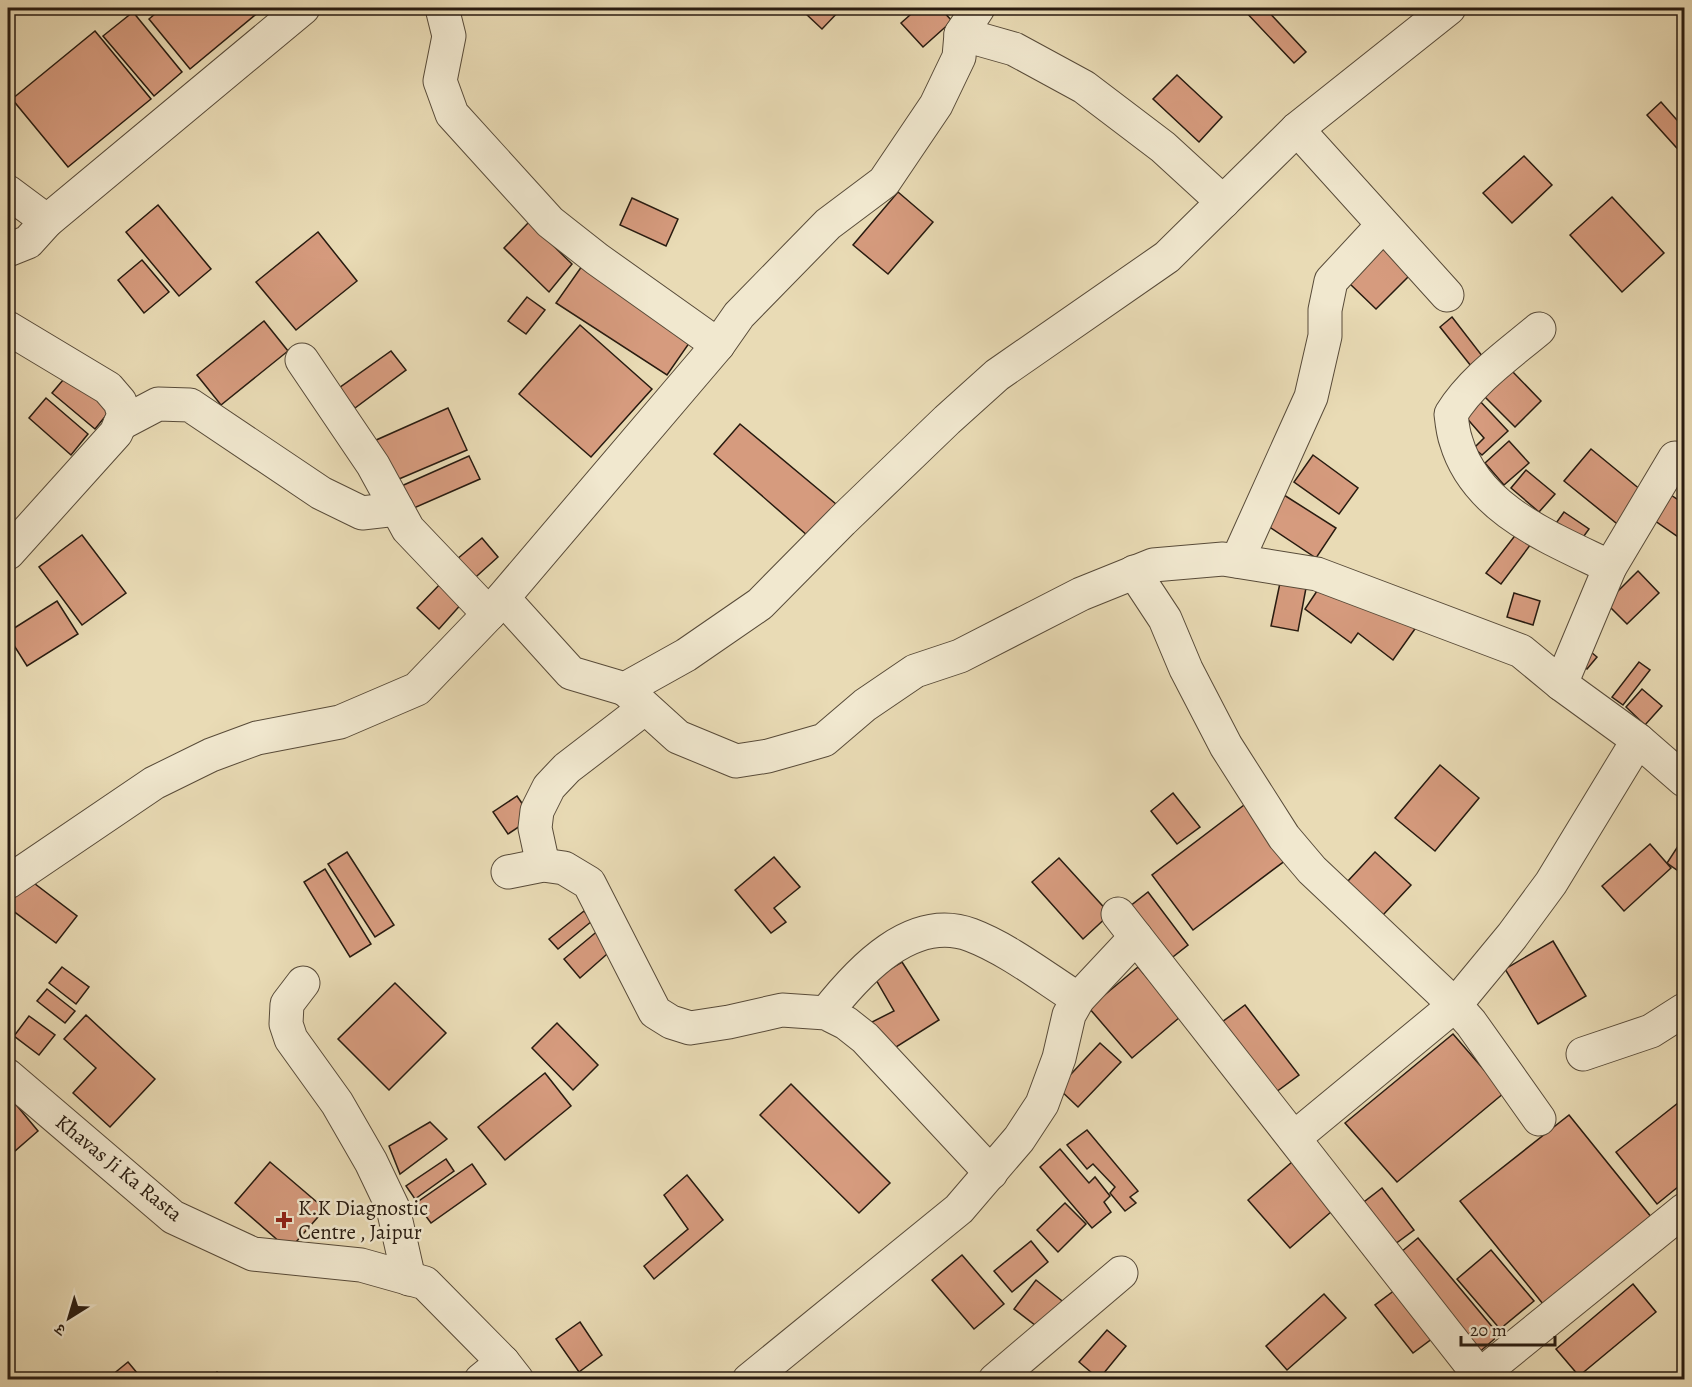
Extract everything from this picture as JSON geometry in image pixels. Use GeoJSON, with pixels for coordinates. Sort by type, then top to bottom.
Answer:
{"type":"FeatureCollection","features":[{"type":"Feature","properties":{"kind":"street"},"geometry":{"type":"LineString","coordinates":[[8,250],[28,242],[47,221],[303,8]]}},
{"type":"Feature","properties":{"kind":"street"},"geometry":{"type":"LineString","coordinates":[[442,8],[449,36],[440,81],[452,114],[550,222],[597,259],[718,345]]}},
{"type":"Feature","properties":{"kind":"street"},"geometry":{"type":"LineString","coordinates":[[543,865],[535,828],[537,811],[549,787],[635,699],[686,655],[760,604],[899,467],[998,375],[1167,256],[1297,129],[1449,8]]}},
{"type":"Feature","properties":{"kind":"street"},"geometry":{"type":"LineString","coordinates":[[8,882],[154,783],[211,755],[258,738],[340,722],[417,689],[496,606],[718,345],[739,315],[828,224],[884,182],[936,105],[959,57],[970,21],[1014,49],[1084,87],[1163,147],[1222,202]]}},
{"type":"Feature","properties":{"kind":"street"},"geometry":{"type":"LineString","coordinates":[[1297,129],[1447,295]]}},
{"type":"Feature","properties":{"kind":"street"},"geometry":{"type":"LineString","coordinates":[[8,192],[47,221]]}},
{"type":"Feature","properties":{"kind":"street"},"geometry":{"type":"LineString","coordinates":[[1237,561],[1311,397],[1324,336],[1325,310],[1331,281],[1383,225]]}},
{"type":"Feature","properties":{"kind":"street"},"geometry":{"type":"LineString","coordinates":[[8,328],[108,388],[120,402],[124,415],[117,433],[8,553]]}},
{"type":"Feature","properties":{"kind":"street"},"geometry":{"type":"LineString","coordinates":[[1539,329],[1463,395],[1451,414],[1456,442],[1470,472],[1490,496],[1513,516],[1539,532],[1610,567]]}},
{"type":"Feature","properties":{"kind":"street"},"geometry":{"type":"LineString","coordinates":[[303,360],[373,465],[408,529],[571,673],[635,699],[678,737],[736,761],[768,756],[824,740],[866,705],[915,671],[960,656],[1081,594],[1134,572],[1153,565],[1223,559],[1317,574],[1521,651],[1560,684],[1638,740],[1684,780]]}},
{"type":"Feature","properties":{"kind":"street"},"geometry":{"type":"LineString","coordinates":[[120,424],[158,404],[190,405],[321,493],[362,513],[397,509]]}},
{"type":"Feature","properties":{"kind":"street"},"geometry":{"type":"LineString","coordinates":[[1560,684],[1610,567],[1675,458]]}},
{"type":"Feature","properties":{"kind":"street"},"geometry":{"type":"LineString","coordinates":[[1134,572],[1165,619],[1186,669],[1226,746],[1284,837],[1312,870],[1455,1005],[1471,1023],[1539,1119]]}},
{"type":"Feature","properties":{"kind":"street"},"geometry":{"type":"LineString","coordinates":[[1294,1138],[1455,1005],[1512,936],[1551,883],[1638,740]]}},
{"type":"Feature","properties":{"kind":"street"},"geometry":{"type":"LineString","coordinates":[[508,872],[543,865],[564,868],[589,884],[655,1012],[671,1022],[690,1028],[782,1010],[826,1012],[846,1023],[865,1038],[991,1173]]}},
{"type":"Feature","properties":{"kind":"street"},"geometry":{"type":"LineString","coordinates":[[749,1380],[959,1209],[991,1173],[1042,1104],[1059,1058],[1069,1015],[1127,925],[1479,1378],[1684,1210]]}},
{"type":"Feature","properties":{"kind":"street"},"geometry":{"type":"LineString","coordinates":[[826,1012],[849,983],[877,957],[908,939],[938,930],[970,934],[1001,950],[1078,999]]}},
{"type":"Feature","properties":{"kind":"street"},"geometry":{"type":"LineString","coordinates":[[303,983],[287,1004],[286,1024],[291,1039],[337,1103],[393,1208],[409,1279]]}},
{"type":"Feature","properties":{"kind":"street"},"geometry":{"type":"LineString","coordinates":[[1583,1054],[1651,1031],[1684,1010]]}},
{"type":"Feature","properties":{"kind":"street","name":"Khavas Ji Ka Rasta"},"geometry":{"type":"LineString","coordinates":[[8,1076],[173,1216],[254,1254],[361,1265],[425,1283],[501,1374]]}},
{"type":"Feature","properties":{"kind":"street"},"geometry":{"type":"LineString","coordinates":[[995,1380],[1120,1273]]}},
{"type":"Feature","properties":{"kind":"building"},"geometry":{"type":"Polygon","coordinates":[[[162,8],[257,8],[260,11],[190,69],[149,19],[162,8]]]}},
{"type":"Feature","properties":{"kind":"building"},"geometry":{"type":"Polygon","coordinates":[[[810,8],[842,8],[822,29],[805,13],[810,8]]]}},
{"type":"Feature","properties":{"kind":"building"},"geometry":{"type":"Polygon","coordinates":[[[918,8],[940,8],[952,21],[923,47],[901,23],[918,8]]]}},
{"type":"Feature","properties":{"kind":"building"},"geometry":{"type":"Polygon","coordinates":[[[1242,8],[1265,8],[1306,52],[1294,63],[1242,8]]]}},
{"type":"Feature","properties":{"kind":"building"},"geometry":{"type":"Polygon","coordinates":[[[133,12],[182,72],[154,96],[103,36],[133,12]]]}},
{"type":"Feature","properties":{"kind":"building"},"geometry":{"type":"Polygon","coordinates":[[[95,31],[151,99],[68,167],[12,99],[95,31]]]}},
{"type":"Feature","properties":{"kind":"building"},"geometry":{"type":"Polygon","coordinates":[[[1177,75],[1222,117],[1199,142],[1153,99],[1177,75]]]}},
{"type":"Feature","properties":{"kind":"building"},"geometry":{"type":"Polygon","coordinates":[[[1661,102],[1684,128],[1684,156],[1647,115],[1661,102]]]}},
{"type":"Feature","properties":{"kind":"building"},"geometry":{"type":"Polygon","coordinates":[[[1524,156],[1552,185],[1512,223],[1483,193],[1524,156]]]}},
{"type":"Feature","properties":{"kind":"building"},"geometry":{"type":"Polygon","coordinates":[[[898,192],[933,222],[888,274],[853,245],[898,192]]]}},
{"type":"Feature","properties":{"kind":"building"},"geometry":{"type":"Polygon","coordinates":[[[1612,197],[1664,253],[1622,292],[1570,235],[1612,197]]]}},
{"type":"Feature","properties":{"kind":"building"},"geometry":{"type":"Polygon","coordinates":[[[632,198],[678,219],[666,246],[620,225],[632,198]]]}},
{"type":"Feature","properties":{"kind":"building"},"geometry":{"type":"Polygon","coordinates":[[[158,205],[211,269],[179,296],[126,232],[158,205]]]}},
{"type":"Feature","properties":{"kind":"building"},"geometry":{"type":"Polygon","coordinates":[[[529,222],[572,264],[549,292],[504,248],[529,222]]]}},
{"type":"Feature","properties":{"kind":"building"},"geometry":{"type":"Polygon","coordinates":[[[318,232],[357,281],[296,330],[256,282],[318,232]]]}},
{"type":"Feature","properties":{"kind":"building"},"geometry":{"type":"Polygon","coordinates":[[[1387,245],[1414,271],[1376,309],[1349,283],[1387,245]]]}},
{"type":"Feature","properties":{"kind":"building"},"geometry":{"type":"Polygon","coordinates":[[[142,260],[169,292],[144,313],[118,280],[142,260]]]}},
{"type":"Feature","properties":{"kind":"building"},"geometry":{"type":"Polygon","coordinates":[[[582,266],[692,339],[667,375],[556,303],[582,266]]]}},
{"type":"Feature","properties":{"kind":"building"},"geometry":{"type":"Polygon","coordinates":[[[527,297],[545,310],[526,334],[508,321],[527,297]]]}},
{"type":"Feature","properties":{"kind":"building"},"geometry":{"type":"Polygon","coordinates":[[[1452,317],[1483,357],[1471,366],[1440,327],[1452,317]]]}},
{"type":"Feature","properties":{"kind":"building"},"geometry":{"type":"Polygon","coordinates":[[[264,321],[288,351],[221,405],[197,375],[264,321]]]}},
{"type":"Feature","properties":{"kind":"building"},"geometry":{"type":"Polygon","coordinates":[[[580,325],[652,389],[591,457],[519,394],[580,325]]]}},
{"type":"Feature","properties":{"kind":"building"},"geometry":{"type":"Polygon","coordinates":[[[391,351],[406,370],[355,408],[339,388],[391,351]]]}},
{"type":"Feature","properties":{"kind":"building"},"geometry":{"type":"Polygon","coordinates":[[[1511,370],[1541,401],[1515,427],[1484,396],[1511,370]]]}},
{"type":"Feature","properties":{"kind":"building"},"geometry":{"type":"Polygon","coordinates":[[[69,373],[112,408],[95,429],[52,393],[69,373]]]}},
{"type":"Feature","properties":{"kind":"building"},"geometry":{"type":"Polygon","coordinates":[[[46,398],[88,434],[71,455],[29,418],[46,398]]]}},
{"type":"Feature","properties":{"kind":"building"},"geometry":{"type":"Polygon","coordinates":[[[1478,399],[1508,431],[1482,455],[1474,448],[1484,438],[1464,415],[1478,399]]]}},
{"type":"Feature","properties":{"kind":"building"},"geometry":{"type":"Polygon","coordinates":[[[448,408],[467,450],[392,482],[374,441],[448,408]]]}},
{"type":"Feature","properties":{"kind":"building"},"geometry":{"type":"Polygon","coordinates":[[[740,424],[836,504],[808,536],[714,454],[740,424]]]}},
{"type":"Feature","properties":{"kind":"building"},"geometry":{"type":"Polygon","coordinates":[[[1509,441],[1529,463],[1504,485],[1485,463],[1509,441]]]}},
{"type":"Feature","properties":{"kind":"building"},"geometry":{"type":"Polygon","coordinates":[[[1591,449],[1647,495],[1621,527],[1564,481],[1591,449]]]}},
{"type":"Feature","properties":{"kind":"building"},"geometry":{"type":"Polygon","coordinates":[[[1313,455],[1358,488],[1339,514],[1294,482],[1313,455]]]}},
{"type":"Feature","properties":{"kind":"building"},"geometry":{"type":"Polygon","coordinates":[[[469,456],[480,479],[407,511],[397,488],[469,456]]]}},
{"type":"Feature","properties":{"kind":"building"},"geometry":{"type":"Polygon","coordinates":[[[1526,470],[1555,494],[1539,512],[1511,488],[1526,470]]]}},
{"type":"Feature","properties":{"kind":"building"},"geometry":{"type":"Polygon","coordinates":[[[1668,493],[1684,504],[1684,541],[1651,518],[1668,493]]]}},
{"type":"Feature","properties":{"kind":"building"},"geometry":{"type":"Polygon","coordinates":[[[1284,495],[1336,528],[1316,558],[1265,524],[1284,495]]]}},
{"type":"Feature","properties":{"kind":"building"},"geometry":{"type":"Polygon","coordinates":[[[1564,512],[1589,529],[1579,543],[1554,526],[1564,512]]]}},
{"type":"Feature","properties":{"kind":"building"},"geometry":{"type":"Polygon","coordinates":[[[1517,533],[1531,544],[1501,584],[1486,573],[1517,533]]]}},
{"type":"Feature","properties":{"kind":"building"},"geometry":{"type":"Polygon","coordinates":[[[82,535],[126,593],[82,625],[39,567],[82,535]]]}},
{"type":"Feature","properties":{"kind":"building"},"geometry":{"type":"Polygon","coordinates":[[[482,538],[498,557],[468,584],[450,565],[482,538]]]}},
{"type":"Feature","properties":{"kind":"building"},"geometry":{"type":"Polygon","coordinates":[[[1638,571],[1659,593],[1627,624],[1606,603],[1638,571]]]}},
{"type":"Feature","properties":{"kind":"building"},"geometry":{"type":"Polygon","coordinates":[[[443,581],[464,601],[439,629],[417,608],[443,581]]]}},
{"type":"Feature","properties":{"kind":"building"},"geometry":{"type":"Polygon","coordinates":[[[1280,583],[1306,588],[1298,631],[1271,626],[1280,583]]]}},
{"type":"Feature","properties":{"kind":"building"},"geometry":{"type":"Polygon","coordinates":[[[1319,588],[1417,626],[1393,660],[1358,633],[1351,643],[1305,609],[1319,588]]]}},
{"type":"Feature","properties":{"kind":"building"},"geometry":{"type":"Polygon","coordinates":[[[1514,593],[1540,601],[1533,625],[1507,617],[1514,593]]]}},
{"type":"Feature","properties":{"kind":"building"},"geometry":{"type":"Polygon","coordinates":[[[57,601],[78,634],[27,666],[8,636],[8,632],[57,601]]]}},
{"type":"Feature","properties":{"kind":"building"},"geometry":{"type":"Polygon","coordinates":[[[1591,652],[1597,657],[1587,669],[1580,664],[1591,652]]]}},
{"type":"Feature","properties":{"kind":"building"},"geometry":{"type":"Polygon","coordinates":[[[1639,662],[1650,670],[1623,705],[1612,697],[1639,662]]]}},
{"type":"Feature","properties":{"kind":"building"},"geometry":{"type":"Polygon","coordinates":[[[1642,689],[1662,706],[1645,725],[1626,707],[1642,689]]]}},
{"type":"Feature","properties":{"kind":"building"},"geometry":{"type":"Polygon","coordinates":[[[1440,765],[1479,798],[1435,851],[1395,818],[1440,765]]]}},
{"type":"Feature","properties":{"kind":"building"},"geometry":{"type":"Polygon","coordinates":[[[1173,793],[1200,827],[1177,844],[1151,811],[1173,793]]]}},
{"type":"Feature","properties":{"kind":"building"},"geometry":{"type":"Polygon","coordinates":[[[517,796],[532,818],[508,834],[493,812],[517,796]]]}},
{"type":"Feature","properties":{"kind":"building"},"geometry":{"type":"Polygon","coordinates":[[[1252,799],[1294,854],[1193,930],[1152,875],[1252,799]]]}},
{"type":"Feature","properties":{"kind":"building"},"geometry":{"type":"Polygon","coordinates":[[[1684,837],[1684,875],[1667,863],[1684,837]]]}},
{"type":"Feature","properties":{"kind":"building"},"geometry":{"type":"Polygon","coordinates":[[[1650,844],[1671,868],[1624,911],[1602,886],[1650,844]]]}},
{"type":"Feature","properties":{"kind":"building"},"geometry":{"type":"Polygon","coordinates":[[[347,852],[394,925],[375,937],[328,864],[347,852]]]}},
{"type":"Feature","properties":{"kind":"building"},"geometry":{"type":"Polygon","coordinates":[[[1375,852],[1411,885],[1383,915],[1347,882],[1375,852]]]}},
{"type":"Feature","properties":{"kind":"building"},"geometry":{"type":"Polygon","coordinates":[[[774,857],[800,887],[774,908],[786,922],[771,933],[735,890],[774,857]]]}},
{"type":"Feature","properties":{"kind":"building"},"geometry":{"type":"Polygon","coordinates":[[[1059,858],[1110,914],[1083,939],[1032,882],[1059,858]]]}},
{"type":"Feature","properties":{"kind":"building"},"geometry":{"type":"Polygon","coordinates":[[[325,869],[371,944],[350,957],[304,882],[325,869]]]}},
{"type":"Feature","properties":{"kind":"building"},"geometry":{"type":"Polygon","coordinates":[[[22,874],[77,916],[56,943],[8,907],[8,893],[22,874]]]}},
{"type":"Feature","properties":{"kind":"building"},"geometry":{"type":"Polygon","coordinates":[[[1148,892],[1188,945],[1169,960],[1129,907],[1148,892]]]}},
{"type":"Feature","properties":{"kind":"building"},"geometry":{"type":"Polygon","coordinates":[[[584,911],[592,921],[558,949],[549,939],[584,911]]]}},
{"type":"Feature","properties":{"kind":"building"},"geometry":{"type":"Polygon","coordinates":[[[600,929],[615,947],[580,978],[564,959],[600,929]]]}},
{"type":"Feature","properties":{"kind":"building"},"geometry":{"type":"Polygon","coordinates":[[[1553,941],[1586,996],[1538,1024],[1505,969],[1553,941]]]}},
{"type":"Feature","properties":{"kind":"building"},"geometry":{"type":"Polygon","coordinates":[[[902,962],[939,1020],[885,1054],[868,1024],[894,1011],[875,978],[902,962]]]}},
{"type":"Feature","properties":{"kind":"building"},"geometry":{"type":"Polygon","coordinates":[[[62,967],[89,987],[76,1004],[49,983],[62,967]]]}},
{"type":"Feature","properties":{"kind":"building"},"geometry":{"type":"Polygon","coordinates":[[[1138,967],[1180,1017],[1132,1058],[1089,1008],[1138,967]]]}},
{"type":"Feature","properties":{"kind":"building"},"geometry":{"type":"Polygon","coordinates":[[[395,983],[446,1033],[389,1090],[338,1039],[395,983]]]}},
{"type":"Feature","properties":{"kind":"building"},"geometry":{"type":"Polygon","coordinates":[[[47,989],[75,1011],[65,1023],[37,1001],[47,989]]]}},
{"type":"Feature","properties":{"kind":"building"},"geometry":{"type":"Polygon","coordinates":[[[1245,1005],[1299,1075],[1272,1095],[1218,1025],[1245,1005]]]}},
{"type":"Feature","properties":{"kind":"building"},"geometry":{"type":"Polygon","coordinates":[[[86,1015],[155,1079],[110,1127],[73,1093],[96,1068],[64,1039],[86,1015]]]}},
{"type":"Feature","properties":{"kind":"building"},"geometry":{"type":"Polygon","coordinates":[[[29,1016],[55,1035],[39,1055],[14,1036],[29,1016]]]}},
{"type":"Feature","properties":{"kind":"building"},"geometry":{"type":"Polygon","coordinates":[[[557,1023],[598,1065],[573,1090],[532,1048],[557,1023]]]}},
{"type":"Feature","properties":{"kind":"building"},"geometry":{"type":"Polygon","coordinates":[[[1453,1034],[1504,1093],[1397,1182],[1345,1123],[1453,1034]]]}},
{"type":"Feature","properties":{"kind":"building"},"geometry":{"type":"Polygon","coordinates":[[[1100,1043],[1121,1062],[1078,1107],[1058,1088],[1100,1043]]]}},
{"type":"Feature","properties":{"kind":"building"},"geometry":{"type":"Polygon","coordinates":[[[545,1073],[571,1106],[505,1160],[478,1127],[545,1073]]]}},
{"type":"Feature","properties":{"kind":"building"},"geometry":{"type":"Polygon","coordinates":[[[791,1084],[890,1183],[859,1213],[760,1115],[791,1084]]]}},
{"type":"Feature","properties":{"kind":"building"},"geometry":{"type":"Polygon","coordinates":[[[8,1095],[38,1131],[8,1157],[8,1095]]]}},
{"type":"Feature","properties":{"kind":"building"},"geometry":{"type":"Polygon","coordinates":[[[1683,1099],[1684,1182],[1657,1204],[1616,1152],[1683,1099]]]}},
{"type":"Feature","properties":{"kind":"building"},"geometry":{"type":"Polygon","coordinates":[[[1569,1115],[1652,1218],[1543,1304],[1460,1201],[1569,1115]]]}},
{"type":"Feature","properties":{"kind":"building"},"geometry":{"type":"Polygon","coordinates":[[[430,1122],[447,1139],[400,1174],[389,1146],[430,1122]]]}},
{"type":"Feature","properties":{"kind":"building"},"geometry":{"type":"Polygon","coordinates":[[[1087,1130],[1138,1191],[1130,1197],[1136,1203],[1125,1211],[1110,1193],[1115,1187],[1093,1164],[1087,1169],[1067,1145],[1087,1130]]]}},
{"type":"Feature","properties":{"kind":"building"},"geometry":{"type":"Polygon","coordinates":[[[1060,1149],[1089,1183],[1095,1177],[1110,1196],[1104,1202],[1111,1212],[1092,1228],[1040,1167],[1060,1149]]]}},
{"type":"Feature","properties":{"kind":"building"},"geometry":{"type":"Polygon","coordinates":[[[1299,1156],[1340,1204],[1290,1248],[1248,1200],[1299,1156]]]}},
{"type":"Feature","properties":{"kind":"building"},"geometry":{"type":"Polygon","coordinates":[[[446,1159],[454,1171],[415,1199],[406,1186],[446,1159]]]}},
{"type":"Feature","properties":{"kind":"building"},"geometry":{"type":"Polygon","coordinates":[[[270,1162],[325,1209],[289,1250],[235,1203],[270,1162]]]}},
{"type":"Feature","properties":{"kind":"building"},"geometry":{"type":"Polygon","coordinates":[[[472,1164],[486,1184],[431,1223],[416,1203],[472,1164]]]}},
{"type":"Feature","properties":{"kind":"building"},"geometry":{"type":"Polygon","coordinates":[[[687,1175],[723,1220],[654,1279],[644,1266],[688,1229],[664,1195],[687,1175]]]}},
{"type":"Feature","properties":{"kind":"building"},"geometry":{"type":"Polygon","coordinates":[[[1382,1188],[1414,1230],[1391,1247],[1360,1205],[1382,1188]]]}},
{"type":"Feature","properties":{"kind":"building"},"geometry":{"type":"Polygon","coordinates":[[[1065,1203],[1086,1224],[1058,1252],[1037,1230],[1065,1203]]]}},
{"type":"Feature","properties":{"kind":"building"},"geometry":{"type":"Polygon","coordinates":[[[1418,1238],[1499,1335],[1476,1355],[1395,1257],[1418,1238]]]}},
{"type":"Feature","properties":{"kind":"building"},"geometry":{"type":"Polygon","coordinates":[[[1031,1241],[1048,1262],[1012,1292],[994,1271],[1031,1241]]]}},
{"type":"Feature","properties":{"kind":"building"},"geometry":{"type":"Polygon","coordinates":[[[1491,1250],[1534,1301],[1500,1329],[1457,1279],[1491,1250]]]}},
{"type":"Feature","properties":{"kind":"building"},"geometry":{"type":"Polygon","coordinates":[[[962,1255],[1004,1304],[974,1329],[932,1280],[962,1255]]]}},
{"type":"Feature","properties":{"kind":"building"},"geometry":{"type":"Polygon","coordinates":[[[1036,1280],[1066,1304],[1044,1332],[1014,1309],[1036,1280]]]}},
{"type":"Feature","properties":{"kind":"building"},"geometry":{"type":"Polygon","coordinates":[[[1633,1284],[1656,1312],[1579,1376],[1556,1349],[1633,1284]]]}},
{"type":"Feature","properties":{"kind":"building"},"geometry":{"type":"Polygon","coordinates":[[[1399,1287],[1437,1335],[1413,1353],[1375,1305],[1399,1287]]]}},
{"type":"Feature","properties":{"kind":"building"},"geometry":{"type":"Polygon","coordinates":[[[1324,1294],[1346,1318],[1287,1370],[1266,1346],[1324,1294]]]}},
{"type":"Feature","properties":{"kind":"building"},"geometry":{"type":"Polygon","coordinates":[[[580,1322],[602,1355],[579,1372],[556,1339],[580,1322]]]}},
{"type":"Feature","properties":{"kind":"building"},"geometry":{"type":"Polygon","coordinates":[[[1107,1330],[1126,1346],[1099,1379],[1079,1362],[1107,1330]]]}},
{"type":"Feature","properties":{"kind":"building"},"geometry":{"type":"Polygon","coordinates":[[[128,1362],[143,1380],[106,1380],[128,1362]]]}},
{"type":"Feature","properties":{"kind":"building"},"geometry":{"type":"Polygon","coordinates":[[[1027,1370],[1035,1380],[1020,1380],[1027,1370]]]}},
{"type":"Feature","properties":{"kind":"building"},"geometry":{"type":"Polygon","coordinates":[[[217,1372],[224,1380],[208,1380],[217,1372]]]}},
{"type":"Feature","properties":{"kind":"place","name":"K.K Diagnostic Centre , Jaipur"},"geometry":{"type":"Point","coordinates":[284,1220]}}]}
